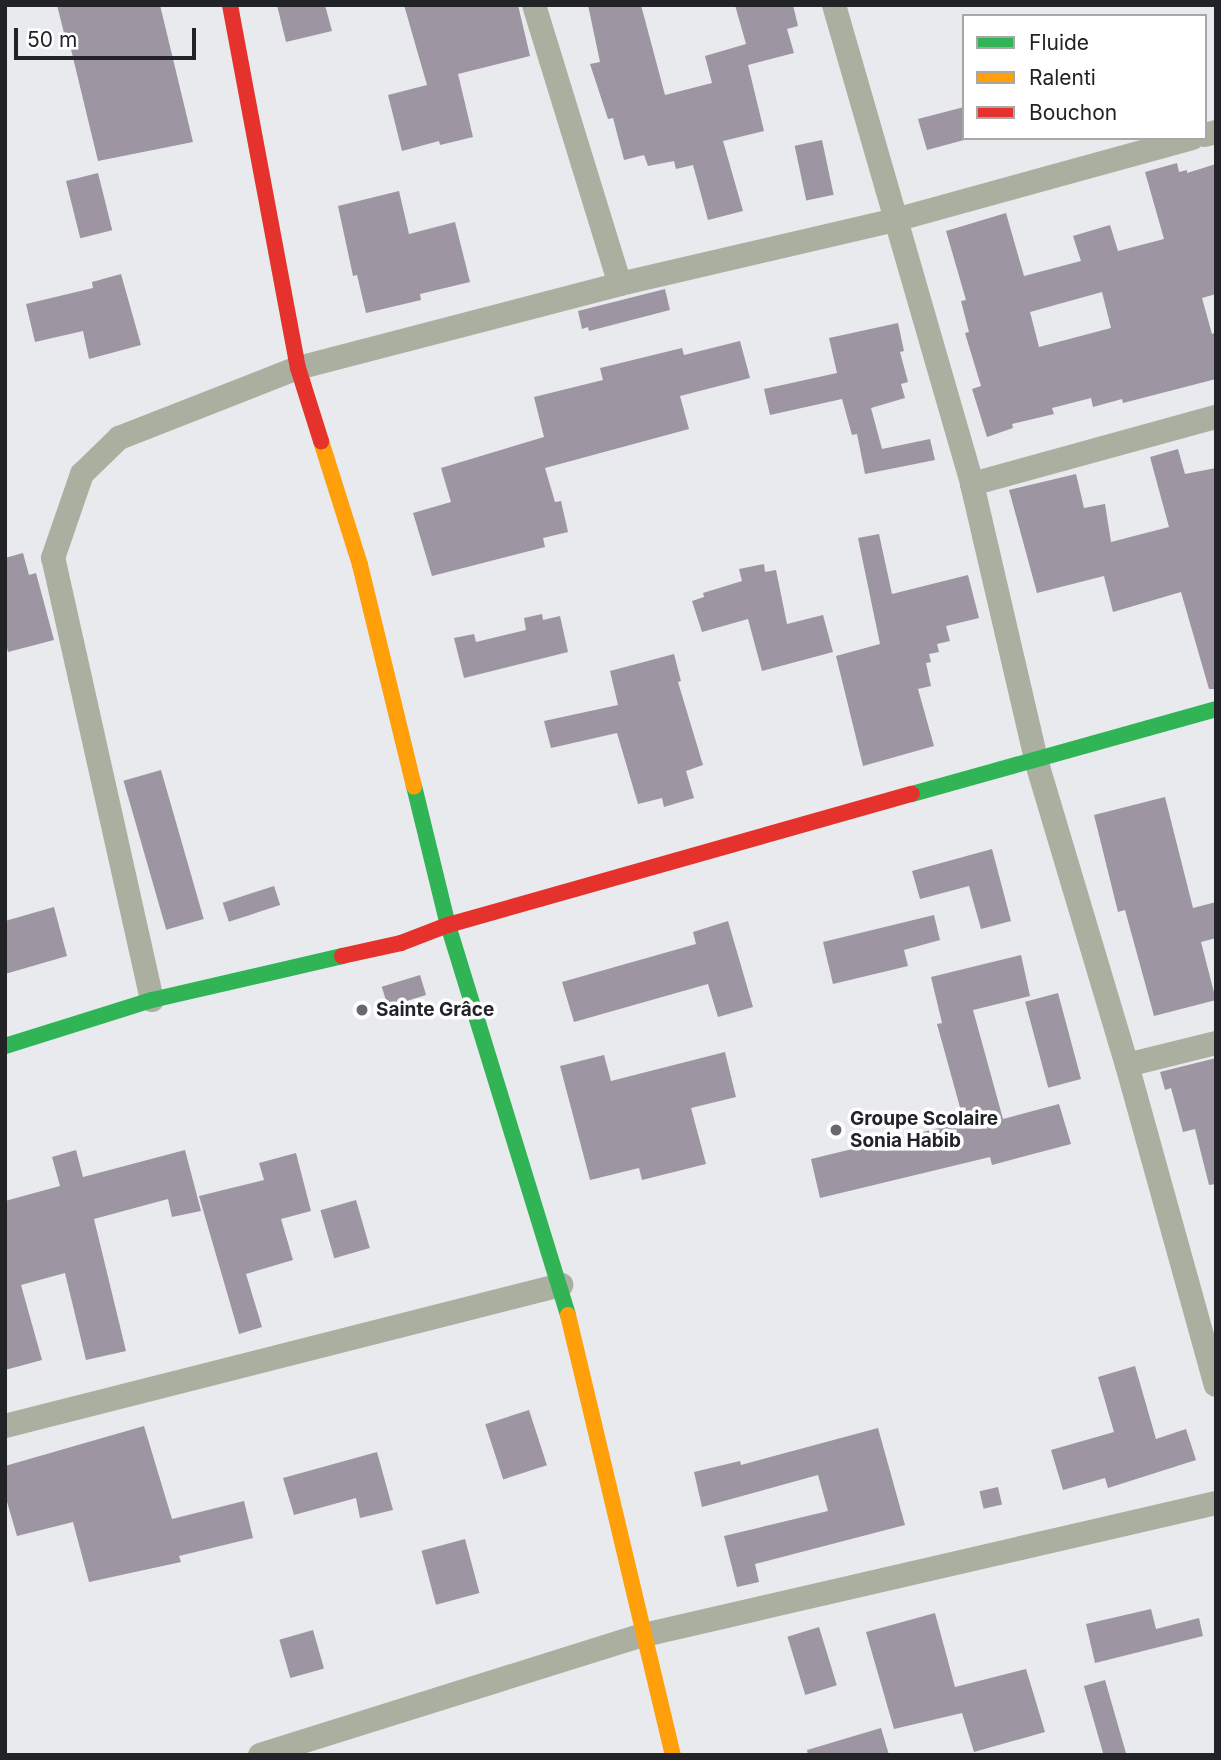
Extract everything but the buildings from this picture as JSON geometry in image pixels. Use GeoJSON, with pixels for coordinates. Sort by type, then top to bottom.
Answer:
{"type":"FeatureCollection","features":[{"type":"Feature","properties":{"kind":"street"},"geometry":{"type":"LineString","coordinates":[[230,5],[298,368],[360,565],[448,925],[561,1285],[673,1755]]}},
{"type":"Feature","properties":{"kind":"street"},"geometry":{"type":"LineString","coordinates":[[534,5],[620,284]]}},
{"type":"Feature","properties":{"kind":"street"},"geometry":{"type":"LineString","coordinates":[[834,5],[972,484],[1036,760],[1127,1065],[1216,1385]]}},
{"type":"Feature","properties":{"kind":"street"},"geometry":{"type":"LineString","coordinates":[[152,1000],[53,558],[82,474],[119,438],[298,368],[620,284],[895,220],[1185,140]]}},
{"type":"Feature","properties":{"kind":"street"},"geometry":{"type":"LineString","coordinates":[[972,484],[1216,416]]}},
{"type":"Feature","properties":{"kind":"street"},"geometry":{"type":"LineString","coordinates":[[5,1046],[152,1000],[401,943],[448,925],[1216,709]]}},
{"type":"Feature","properties":{"kind":"street"},"geometry":{"type":"LineString","coordinates":[[1127,1065],[1216,1043]]}},
{"type":"Feature","properties":{"kind":"street"},"geometry":{"type":"LineString","coordinates":[[5,1426],[561,1285]]}},
{"type":"Feature","properties":{"kind":"street"},"geometry":{"type":"LineString","coordinates":[[260,1755],[644,1635],[1216,1503]]}},
{"type":"Feature","properties":{"kind":"traffic: fast"},"geometry":{"type":"LineString","coordinates":[[912,794],[1216,709]]}},
{"type":"Feature","properties":{"kind":"traffic: fast"},"geometry":{"type":"LineString","coordinates":[[414,786],[448,925],[568,1315]]}},
{"type":"Feature","properties":{"kind":"traffic: fast"},"geometry":{"type":"LineString","coordinates":[[5,1046],[152,1000],[342,956]]}},
{"type":"Feature","properties":{"kind":"traffic: slow"},"geometry":{"type":"LineString","coordinates":[[321,441],[360,565],[414,786]]}},
{"type":"Feature","properties":{"kind":"traffic: slow"},"geometry":{"type":"LineString","coordinates":[[568,1315],[673,1755]]}},
{"type":"Feature","properties":{"kind":"traffic: jam"},"geometry":{"type":"LineString","coordinates":[[230,5],[298,368],[321,441]]}},
{"type":"Feature","properties":{"kind":"traffic: jam"},"geometry":{"type":"LineString","coordinates":[[342,956],[401,943],[448,925],[912,794]]}},
{"type":"Feature","properties":{"kind":"place","name":"Sainte Grâce"},"geometry":{"type":"Point","coordinates":[362,1010]}},
{"type":"Feature","properties":{"kind":"place","name":"Groupe Scolaire Sonia Habib"},"geometry":{"type":"Point","coordinates":[836,1130]}}]}
